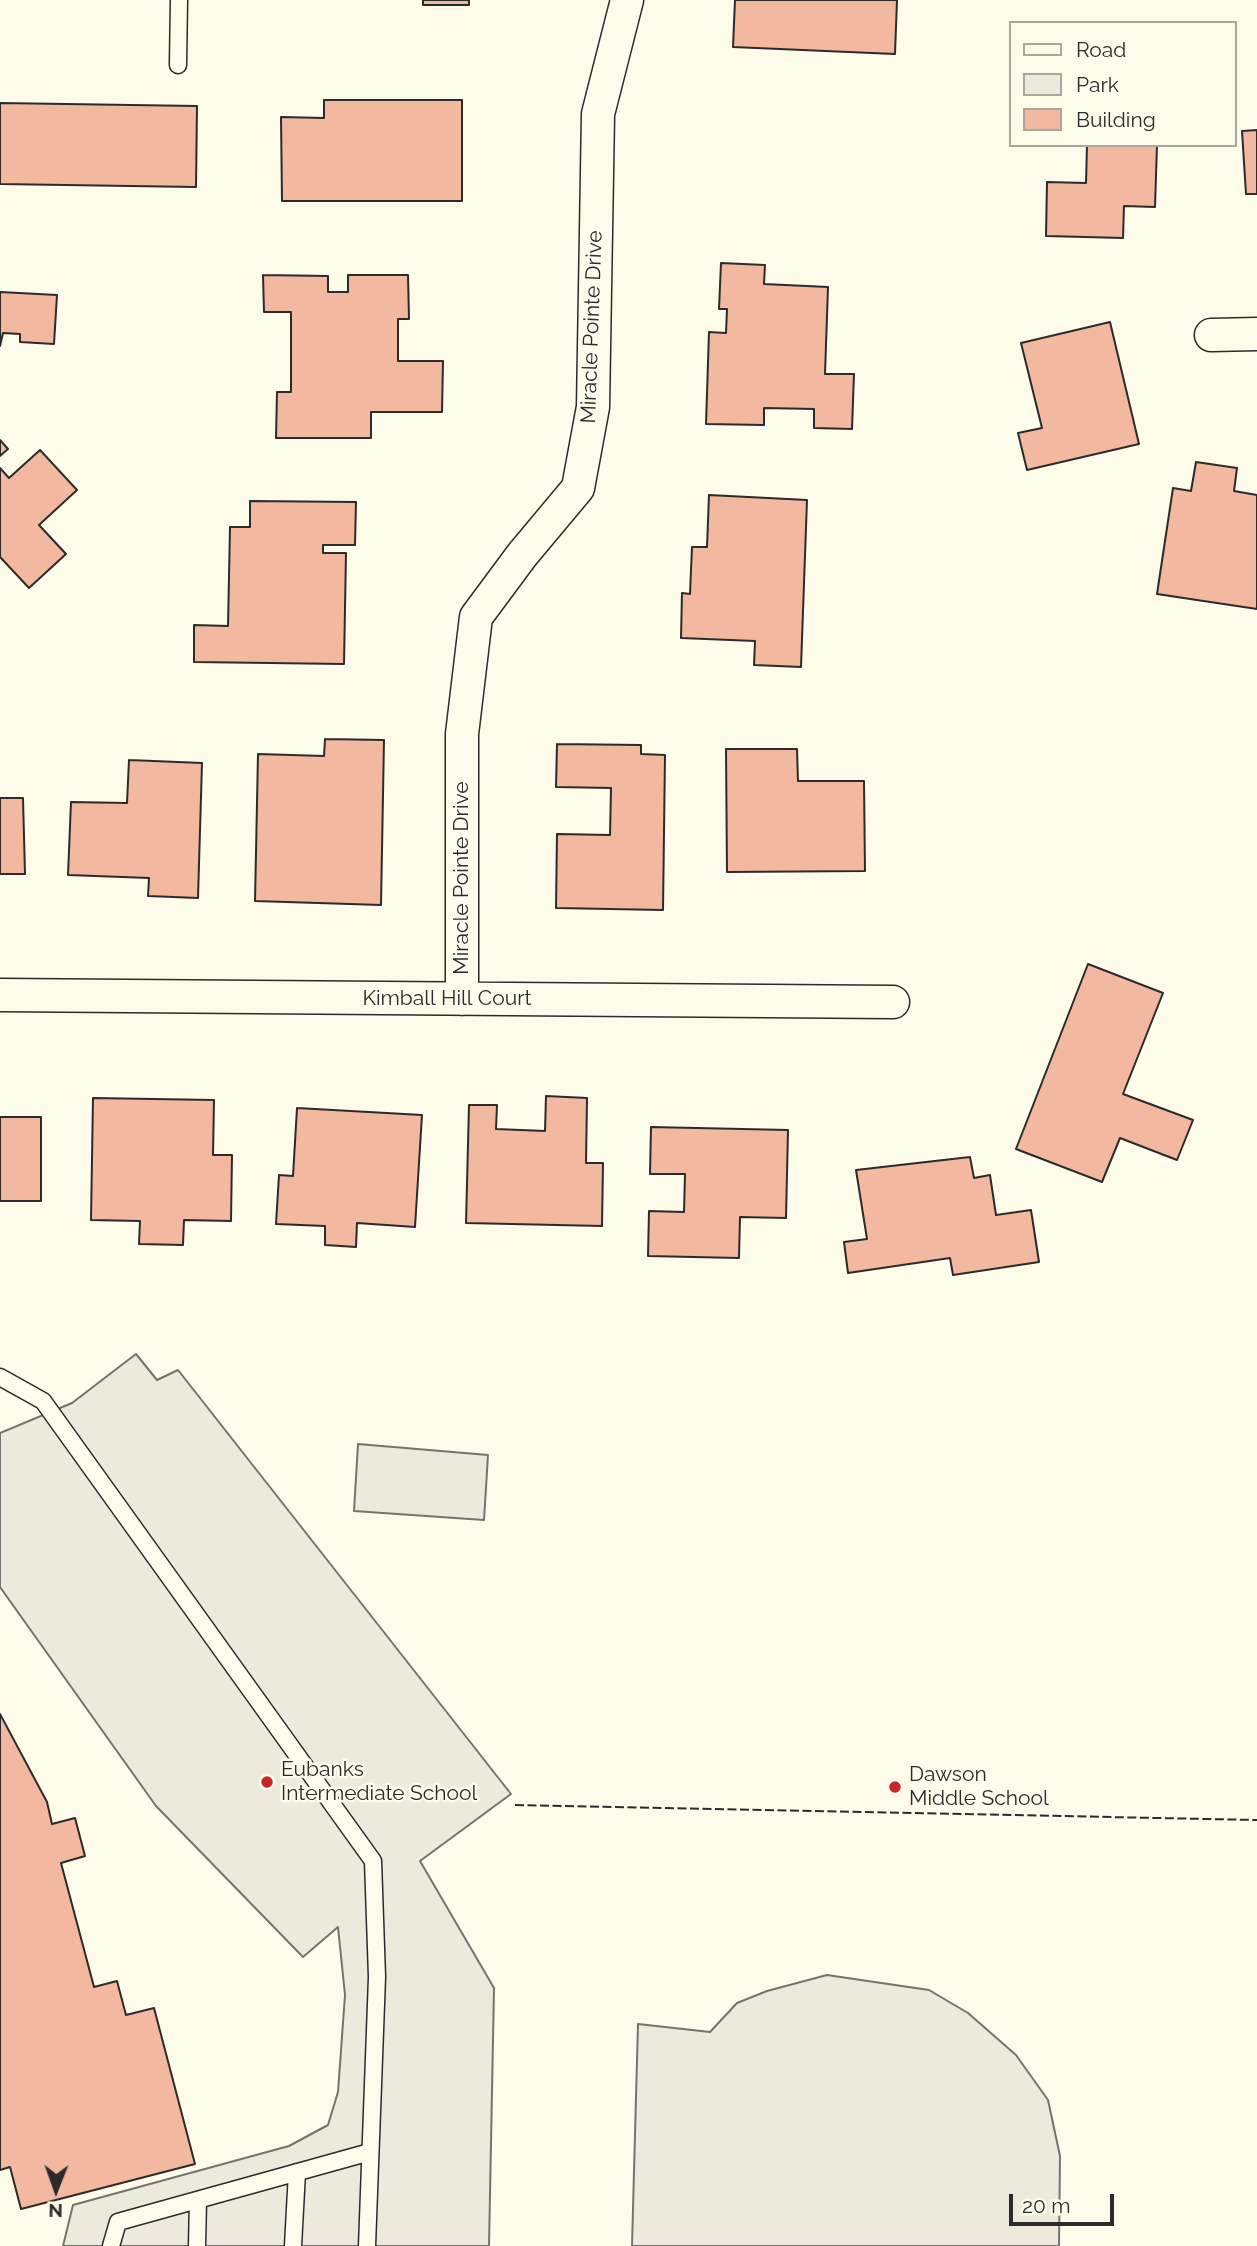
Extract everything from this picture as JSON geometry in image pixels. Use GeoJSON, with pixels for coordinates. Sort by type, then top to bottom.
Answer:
{"type":"FeatureCollection","features":[{"type":"Feature","properties":{"kind":"street","name":"Miracle Pointe Drive"},"geometry":{"type":"LineString","coordinates":[[462,999],[462,734],[476,617],[522,555],[578,488],[593,407],[598,114],[626,0]]}},
{"type":"Feature","properties":{"kind":"street"},"geometry":{"type":"LineString","coordinates":[[1211,335],[1257,334]]}},
{"type":"Feature","properties":{"kind":"street","name":"Kimball Hill Court"},"geometry":{"type":"LineString","coordinates":[[0,995],[893,1002]]}},
{"type":"Feature","properties":{"kind":"lane"},"geometry":{"type":"LineString","coordinates":[[178,65],[179,0]]}},
{"type":"Feature","properties":{"kind":"lane"},"geometry":{"type":"LineString","coordinates":[[0,1377],[43,1401],[373,1861],[377,1977],[367,2246]]}},
{"type":"Feature","properties":{"kind":"lane"},"geometry":{"type":"LineString","coordinates":[[111,2246],[118,2222],[370,2152]]}},
{"type":"Feature","properties":{"kind":"lane"},"geometry":{"type":"LineString","coordinates":[[293,2246],[297,2172]]}},
{"type":"Feature","properties":{"kind":"lane"},"geometry":{"type":"LineString","coordinates":[[197,2246],[198,2200]]}},
{"type":"Feature","properties":{"kind":"green space"},"geometry":{"type":"Polygon","coordinates":[[[358,1444],[488,1455],[484,1520],[354,1511],[358,1444]]]}},
{"type":"Feature","properties":{"kind":"green space"},"geometry":{"type":"Polygon","coordinates":[[[827,1975],[929,1990],[968,2013],[1016,2055],[1048,2100],[1060,2156],[1059,2246],[632,2246],[638,2024],[710,2032],[737,2003],[767,1991],[827,1975]]]}},
{"type":"Feature","properties":{"kind":"shaded area"},"geometry":{"type":"Polygon","coordinates":[[[136,1354],[157,1380],[178,1370],[511,1794],[420,1861],[494,1988],[489,2246],[63,2246],[73,2205],[289,2146],[328,2125],[338,2092],[345,1995],[338,1927],[303,1957],[156,1806],[0,1587],[0,1433],[72,1403],[136,1354]]]}},
{"type":"Feature","properties":{"kind":"building"},"geometry":{"type":"Polygon","coordinates":[[[423,0],[469,0],[469,5],[423,5],[423,0]]]}},
{"type":"Feature","properties":{"kind":"building"},"geometry":{"type":"Polygon","coordinates":[[[735,0],[897,0],[895,54],[733,47],[735,0]]]}},
{"type":"Feature","properties":{"kind":"building"},"geometry":{"type":"Polygon","coordinates":[[[324,100],[462,100],[462,201],[282,201],[281,117],[324,118],[324,100]]]}},
{"type":"Feature","properties":{"kind":"building"},"geometry":{"type":"Polygon","coordinates":[[[0,103],[197,106],[196,187],[0,184],[0,103]]]}},
{"type":"Feature","properties":{"kind":"building"},"geometry":{"type":"Polygon","coordinates":[[[1257,130],[1257,194],[1246,194],[1242,131],[1257,130]]]}},
{"type":"Feature","properties":{"kind":"building"},"geometry":{"type":"Polygon","coordinates":[[[1087,147],[1157,147],[1155,207],[1124,206],[1123,238],[1046,236],[1047,182],[1086,183],[1087,147]]]}},
{"type":"Feature","properties":{"kind":"building"},"geometry":{"type":"Polygon","coordinates":[[[721,263],[765,265],[764,284],[828,287],[825,374],[854,374],[852,429],[814,428],[814,409],[764,408],[764,425],[706,424],[709,332],[726,333],[727,309],[719,309],[721,263]]]}},
{"type":"Feature","properties":{"kind":"building"},"geometry":{"type":"Polygon","coordinates":[[[263,275],[328,276],[328,292],[348,292],[348,275],[408,275],[409,319],[398,319],[398,361],[443,361],[442,412],[371,412],[371,438],[276,438],[277,392],[291,392],[291,312],[264,312],[263,275]]]}},
{"type":"Feature","properties":{"kind":"building"},"geometry":{"type":"Polygon","coordinates":[[[0,292],[57,295],[54,344],[20,342],[20,334],[3,333],[0,346],[0,292]]]}},
{"type":"Feature","properties":{"kind":"building"},"geometry":{"type":"Polygon","coordinates":[[[1110,322],[1139,444],[1027,470],[1018,433],[1042,428],[1021,343],[1110,322]]]}},
{"type":"Feature","properties":{"kind":"building"},"geometry":{"type":"Polygon","coordinates":[[[0,440],[8,449],[0,456],[0,440]]]}},
{"type":"Feature","properties":{"kind":"building"},"geometry":{"type":"Polygon","coordinates":[[[40,450],[77,490],[39,525],[66,554],[29,588],[0,557],[0,468],[9,478],[40,450]]]}},
{"type":"Feature","properties":{"kind":"building"},"geometry":{"type":"Polygon","coordinates":[[[1196,462],[1237,468],[1234,491],[1257,495],[1257,609],[1157,594],[1173,488],[1191,491],[1196,462]]]}},
{"type":"Feature","properties":{"kind":"building"},"geometry":{"type":"Polygon","coordinates":[[[709,495],[807,500],[801,667],[754,665],[755,641],[681,638],[682,593],[690,594],[692,547],[707,547],[709,495]]]}},
{"type":"Feature","properties":{"kind":"building"},"geometry":{"type":"Polygon","coordinates":[[[250,501],[356,502],[355,545],[323,545],[323,553],[346,553],[344,664],[194,662],[194,625],[228,626],[230,527],[250,527],[250,501]]]}},
{"type":"Feature","properties":{"kind":"building"},"geometry":{"type":"Polygon","coordinates":[[[325,739],[384,740],[381,905],[255,901],[258,754],[324,756],[325,739]]]}},
{"type":"Feature","properties":{"kind":"building"},"geometry":{"type":"Polygon","coordinates":[[[557,744],[641,745],[641,754],[665,755],[663,910],[556,908],[557,834],[610,835],[611,788],[556,787],[557,744]]]}},
{"type":"Feature","properties":{"kind":"building"},"geometry":{"type":"Polygon","coordinates":[[[726,749],[797,749],[798,781],[864,781],[865,871],[727,872],[726,749]]]}},
{"type":"Feature","properties":{"kind":"building"},"geometry":{"type":"Polygon","coordinates":[[[129,760],[202,763],[198,898],[148,896],[149,878],[68,875],[71,802],[127,803],[129,760]]]}},
{"type":"Feature","properties":{"kind":"building"},"geometry":{"type":"Polygon","coordinates":[[[0,798],[23,798],[25,874],[0,874],[0,798]]]}},
{"type":"Feature","properties":{"kind":"building"},"geometry":{"type":"Polygon","coordinates":[[[1088,964],[1163,993],[1123,1094],[1193,1120],[1177,1160],[1120,1138],[1102,1182],[1016,1149],[1088,964]]]}},
{"type":"Feature","properties":{"kind":"building"},"geometry":{"type":"Polygon","coordinates":[[[546,1096],[587,1098],[586,1163],[603,1163],[602,1226],[466,1223],[469,1105],[497,1105],[496,1129],[545,1131],[546,1096]]]}},
{"type":"Feature","properties":{"kind":"building"},"geometry":{"type":"Polygon","coordinates":[[[93,1098],[214,1100],[213,1155],[232,1155],[231,1221],[184,1220],[183,1245],[139,1244],[140,1221],[91,1220],[93,1098]]]}},
{"type":"Feature","properties":{"kind":"building"},"geometry":{"type":"Polygon","coordinates":[[[297,1108],[422,1115],[415,1227],[357,1223],[356,1247],[325,1245],[325,1226],[276,1224],[279,1175],[293,1176],[297,1108]]]}},
{"type":"Feature","properties":{"kind":"building"},"geometry":{"type":"Polygon","coordinates":[[[0,1117],[41,1117],[41,1201],[0,1201],[0,1117]]]}},
{"type":"Feature","properties":{"kind":"building"},"geometry":{"type":"Polygon","coordinates":[[[651,1127],[788,1130],[786,1218],[740,1217],[739,1258],[648,1256],[649,1211],[684,1212],[685,1174],[650,1174],[651,1127]]]}},
{"type":"Feature","properties":{"kind":"building"},"geometry":{"type":"Polygon","coordinates":[[[970,1157],[974,1178],[990,1175],[996,1215],[1031,1210],[1039,1262],[953,1275],[950,1258],[848,1273],[844,1242],[867,1239],[856,1170],[970,1157]]]}},
{"type":"Feature","properties":{"kind":"building"},"geometry":{"type":"Polygon","coordinates":[[[0,1714],[47,1802],[52,1824],[75,1818],[85,1856],[61,1863],[94,1987],[117,1981],[126,2015],[154,2008],[195,2164],[21,2209],[10,2167],[0,2170],[0,1714]]]}},
{"type":"Feature","properties":{"kind":"fence"},"geometry":{"type":"LineString","coordinates":[[515,1805],[1257,1820]]}},
{"type":"Feature","properties":{"kind":"place","name":"Eubanks Intermediate School"},"geometry":{"type":"Point","coordinates":[267,1782]}},
{"type":"Feature","properties":{"kind":"place","name":"Dawson Middle School"},"geometry":{"type":"Point","coordinates":[895,1787]}}]}
